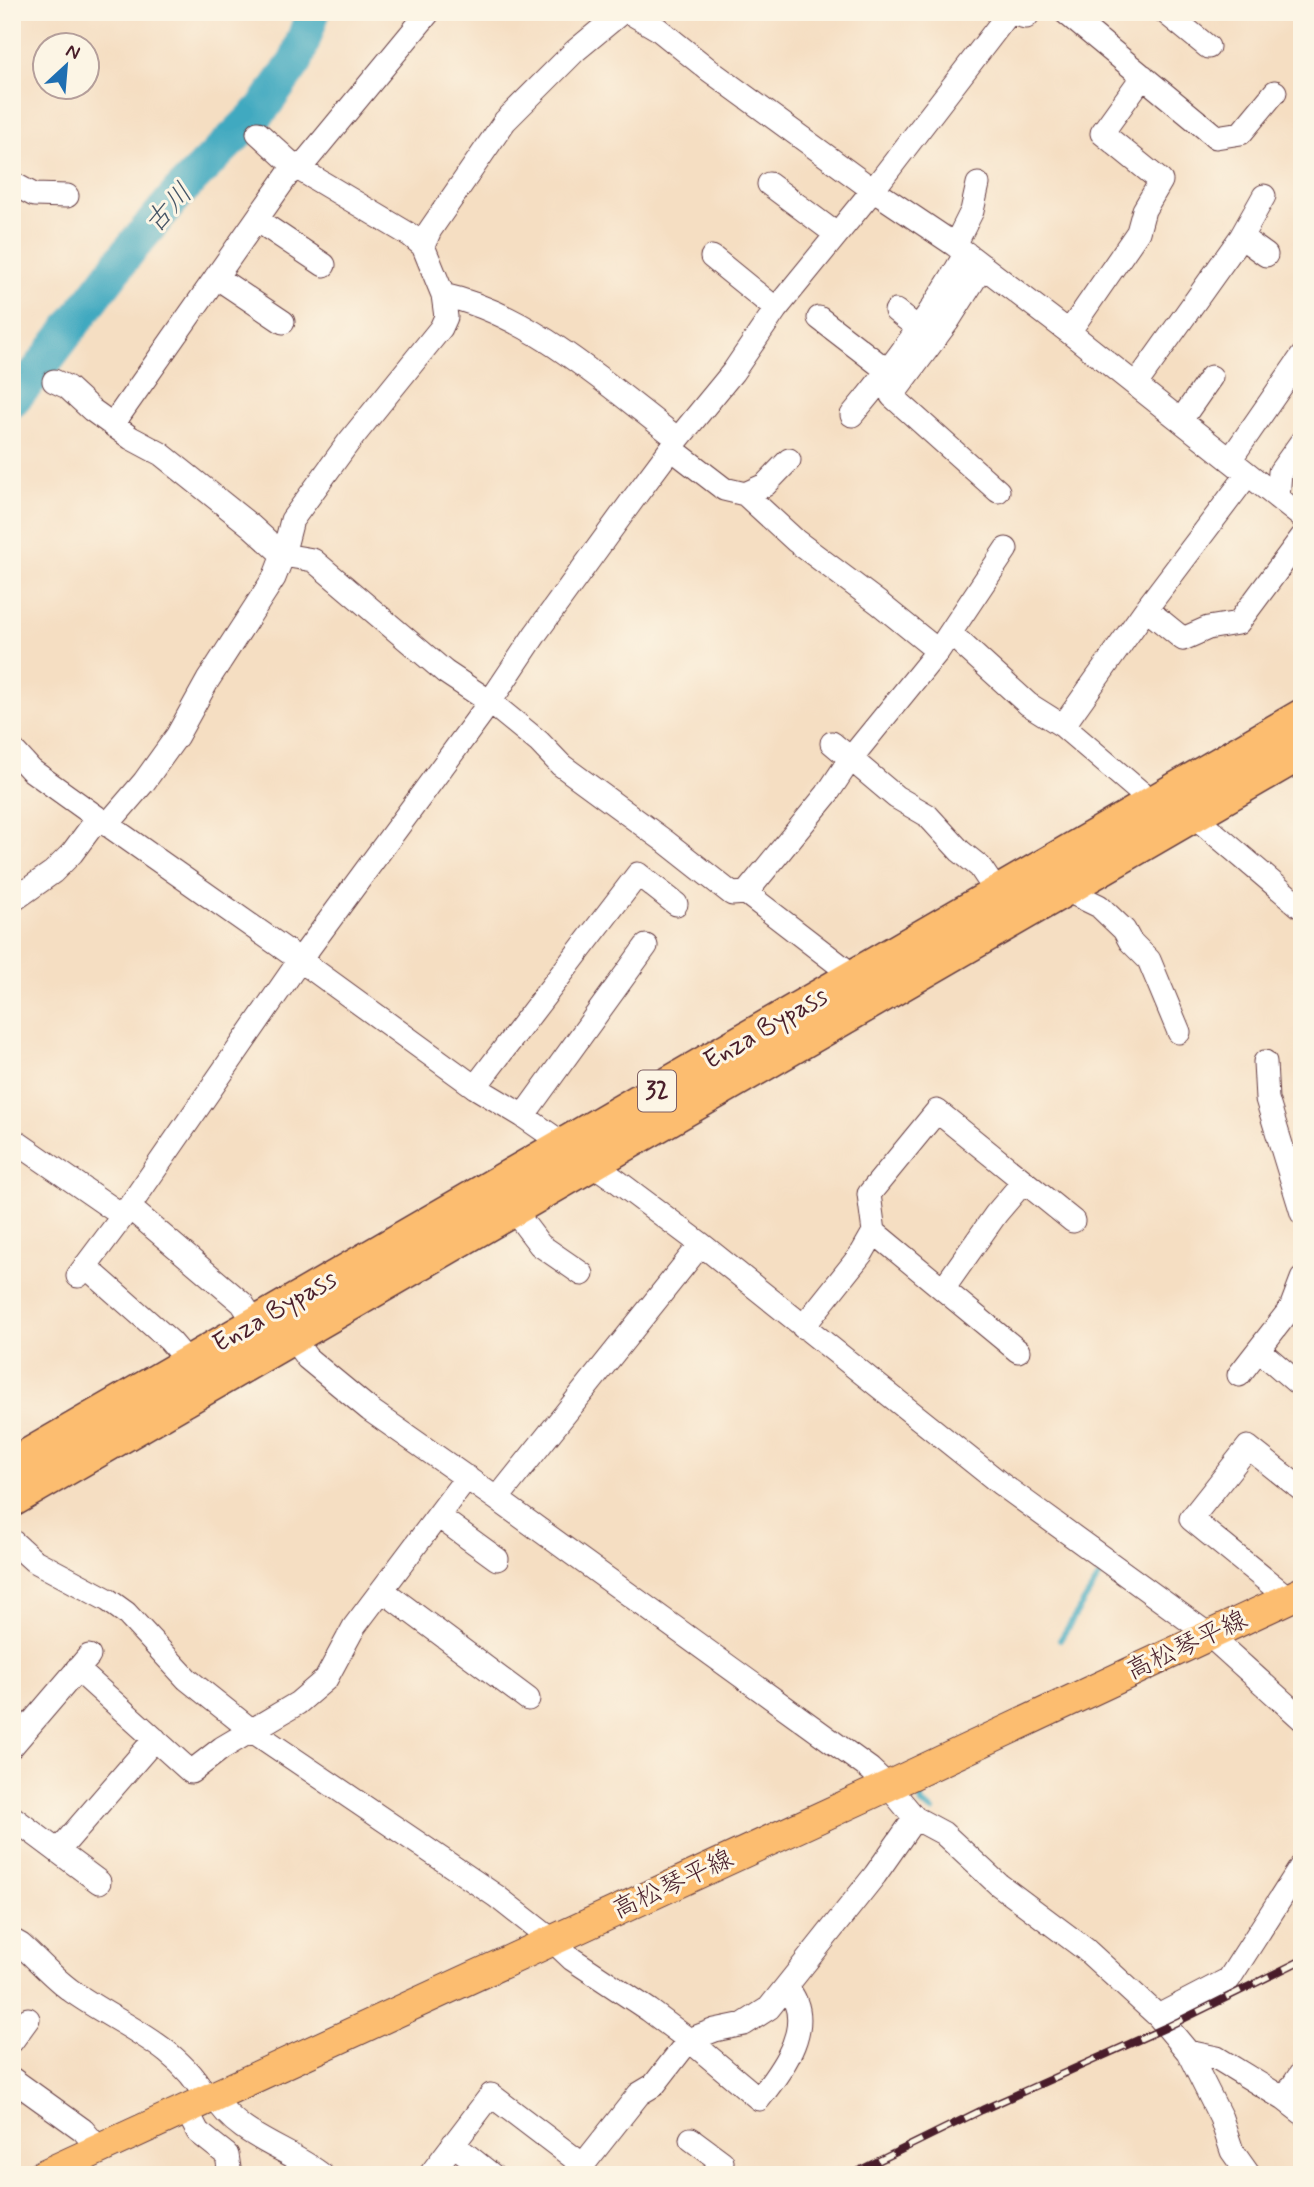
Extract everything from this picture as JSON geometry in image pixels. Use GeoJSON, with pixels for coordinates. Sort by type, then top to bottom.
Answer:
{"type":"FeatureCollection","features":[{"type":"Feature","properties":{"kind":"highway","name":"Enza Bypass"},"geometry":{"type":"LineString","coordinates":[[12,1499],[512,1208],[577,1154],[855,977],[1302,717]]}},
{"type":"Feature","properties":{"kind":"highway","name":"Enza Bypass"},"geometry":{"type":"LineString","coordinates":[[12,1466],[256,1323],[577,1154],[1066,890],[1302,751]]}},
{"type":"Feature","properties":{"kind":"highway"},"geometry":{"type":"LineString","coordinates":[[256,1323],[292,1336]]}},
{"type":"Feature","properties":{"kind":"main road","name":"高松琴平線"},"geometry":{"type":"LineString","coordinates":[[43,2175],[888,1786],[1295,1595]]}},
{"type":"Feature","properties":{"kind":"street"},"geometry":{"type":"LineString","coordinates":[[113,424],[294,166],[306,161],[429,12]]}},
{"type":"Feature","properties":{"kind":"street"},"geometry":{"type":"LineString","coordinates":[[423,246],[438,219],[505,121],[575,51],[622,12]]}},
{"type":"Feature","properties":{"kind":"street"},"geometry":{"type":"LineString","coordinates":[[629,12],[657,29],[873,190],[968,255],[1136,384],[1302,517]]}},
{"type":"Feature","properties":{"kind":"street"},"geometry":{"type":"LineString","coordinates":[[188,1362],[170,1341],[81,1271],[126,1211],[300,960],[490,702],[582,569],[675,444],[733,372],[776,309],[873,190],[1009,13],[1026,17],[1030,12]]}},
{"type":"Feature","properties":{"kind":"street"},"geometry":{"type":"LineString","coordinates":[[1065,12],[1216,136],[1241,134],[1275,92]]}},
{"type":"Feature","properties":{"kind":"street"},"geometry":{"type":"LineString","coordinates":[[1165,12],[1209,47]]}},
{"type":"Feature","properties":{"kind":"street"},"geometry":{"type":"LineString","coordinates":[[1069,332],[1138,232],[1144,210],[1161,181],[1101,133],[1143,76]]}},
{"type":"Feature","properties":{"kind":"street"},"geometry":{"type":"LineString","coordinates":[[12,901],[53,872],[144,782],[177,736],[208,680],[274,578],[292,520],[348,443],[441,328],[446,317],[443,295],[423,246],[410,235],[294,166],[258,133]]}},
{"type":"Feature","properties":{"kind":"street"},"geometry":{"type":"LineString","coordinates":[[12,183],[34,195],[67,196]]}},
{"type":"Feature","properties":{"kind":"street"},"geometry":{"type":"LineString","coordinates":[[769,184],[836,234]]}},
{"type":"Feature","properties":{"kind":"street"},"geometry":{"type":"LineString","coordinates":[[978,184],[972,211],[968,255],[948,321],[892,396],[998,491]]}},
{"type":"Feature","properties":{"kind":"street"},"geometry":{"type":"LineString","coordinates":[[1136,384],[1241,237],[1264,196]]}},
{"type":"Feature","properties":{"kind":"street"},"geometry":{"type":"LineString","coordinates":[[257,220],[324,265]]}},
{"type":"Feature","properties":{"kind":"street"},"geometry":{"type":"LineString","coordinates":[[1241,237],[1266,255]]}},
{"type":"Feature","properties":{"kind":"street"},"geometry":{"type":"LineString","coordinates":[[852,415],[889,372],[968,255]]}},
{"type":"Feature","properties":{"kind":"street"},"geometry":{"type":"LineString","coordinates":[[712,257],[776,309]]}},
{"type":"Feature","properties":{"kind":"street"},"geometry":{"type":"LineString","coordinates":[[216,277],[283,322]]}},
{"type":"Feature","properties":{"kind":"street"},"geometry":{"type":"LineString","coordinates":[[443,295],[484,308],[550,342],[675,444],[723,489],[745,494],[796,541],[880,604],[944,642],[1028,704],[1063,726],[1153,803]]}},
{"type":"Feature","properties":{"kind":"street"},"geometry":{"type":"LineString","coordinates":[[896,311],[919,329]]}},
{"type":"Feature","properties":{"kind":"street"},"geometry":{"type":"LineString","coordinates":[[819,318],[889,372]]}},
{"type":"Feature","properties":{"kind":"street"},"geometry":{"type":"LineString","coordinates":[[1063,726],[1146,610],[1239,467],[1302,356]]}},
{"type":"Feature","properties":{"kind":"street"},"geometry":{"type":"LineString","coordinates":[[1181,420],[1211,377]]}},
{"type":"Feature","properties":{"kind":"street"},"geometry":{"type":"LineString","coordinates":[[54,381],[67,387],[92,410],[161,454],[283,555],[313,560],[445,672],[490,702],[539,742],[561,765],[732,894],[746,893],[855,977]]}},
{"type":"Feature","properties":{"kind":"street"},"geometry":{"type":"LineString","coordinates":[[1278,498],[1280,472],[1301,442]]}},
{"type":"Feature","properties":{"kind":"street"},"geometry":{"type":"LineString","coordinates":[[745,494],[765,485],[789,460]]}},
{"type":"Feature","properties":{"kind":"street"},"geometry":{"type":"LineString","coordinates":[[1146,610],[1183,639],[1208,628],[1238,623],[1302,537]]}},
{"type":"Feature","properties":{"kind":"street"},"geometry":{"type":"LineString","coordinates":[[746,893],[827,794],[851,758],[944,642],[1006,549]]}},
{"type":"Feature","properties":{"kind":"street"},"geometry":{"type":"LineString","coordinates":[[832,743],[896,797],[927,815],[960,851],[980,867],[998,894]]}},
{"type":"Feature","properties":{"kind":"street"},"geometry":{"type":"LineString","coordinates":[[12,749],[32,770],[102,822],[300,960],[475,1087],[523,1116],[577,1154],[701,1244],[1000,1484],[1209,1635],[1302,1719]]}},
{"type":"Feature","properties":{"kind":"street"},"geometry":{"type":"LineString","coordinates":[[1193,814],[1302,908]]}},
{"type":"Feature","properties":{"kind":"street"},"geometry":{"type":"LineString","coordinates":[[475,1087],[638,874],[676,904]]}},
{"type":"Feature","properties":{"kind":"street"},"geometry":{"type":"LineString","coordinates":[[1066,890],[1099,906],[1149,960],[1179,1032]]}},
{"type":"Feature","properties":{"kind":"street"},"geometry":{"type":"LineString","coordinates":[[523,1116],[646,946]]}},
{"type":"Feature","properties":{"kind":"street"},"geometry":{"type":"LineString","coordinates":[[1265,1062],[1267,1100],[1295,1165],[1302,1213]]}},
{"type":"Feature","properties":{"kind":"street"},"geometry":{"type":"LineString","coordinates":[[803,1327],[862,1253],[874,1232],[869,1194],[937,1111],[1073,1221]]}},
{"type":"Feature","properties":{"kind":"street"},"geometry":{"type":"LineString","coordinates":[[12,1139],[126,1211],[242,1303],[256,1323]]}},
{"type":"Feature","properties":{"kind":"street"},"geometry":{"type":"LineString","coordinates":[[943,1289],[996,1214],[1024,1181]]}},
{"type":"Feature","properties":{"kind":"street"},"geometry":{"type":"LineString","coordinates":[[512,1208],[540,1245],[582,1274]]}},
{"type":"Feature","properties":{"kind":"street"},"geometry":{"type":"LineString","coordinates":[[874,1232],[1018,1351]]}},
{"type":"Feature","properties":{"kind":"street"},"geometry":{"type":"LineString","coordinates":[[497,1499],[701,1244]]}},
{"type":"Feature","properties":{"kind":"street"},"geometry":{"type":"LineString","coordinates":[[1239,1375],[1297,1311],[1302,1279]]}},
{"type":"Feature","properties":{"kind":"street"},"geometry":{"type":"LineString","coordinates":[[292,1336],[307,1358],[370,1410],[825,1736],[888,1786],[915,1818],[943,1833],[998,1884],[1084,1950],[1158,2016],[1188,2052],[1221,2118],[1232,2151],[1249,2175]]}},
{"type":"Feature","properties":{"kind":"street"},"geometry":{"type":"LineString","coordinates":[[1259,1350],[1302,1387]]}},
{"type":"Feature","properties":{"kind":"street"},"geometry":{"type":"LineString","coordinates":[[1295,1595],[1191,1519],[1248,1447],[1302,1490]]}},
{"type":"Feature","properties":{"kind":"street"},"geometry":{"type":"LineString","coordinates":[[12,1746],[83,1662],[155,1739],[191,1772],[222,1748],[298,1703],[326,1679],[354,1627],[467,1478]]}},
{"type":"Feature","properties":{"kind":"street"},"geometry":{"type":"LineString","coordinates":[[438,1516],[497,1559]]}},
{"type":"Feature","properties":{"kind":"street"},"geometry":{"type":"LineString","coordinates":[[12,1541],[33,1560],[108,1600],[126,1613],[187,1679],[251,1730],[496,1896],[572,1959],[690,2040],[760,2099],[774,2080],[797,2037],[800,2021],[795,1997],[786,1987]]}},
{"type":"Feature","properties":{"kind":"street"},"geometry":{"type":"LineString","coordinates":[[382,1590],[527,1699]]}},
{"type":"Feature","properties":{"kind":"street"},"geometry":{"type":"LineString","coordinates":[[58,1852],[155,1739]]}},
{"type":"Feature","properties":{"kind":"street"},"geometry":{"type":"LineString","coordinates":[[12,1817],[99,1882]]}},
{"type":"Feature","properties":{"kind":"street"},"geometry":{"type":"LineString","coordinates":[[430,2175],[491,2095],[580,2171],[639,2094],[654,2085],[690,2040],[744,2024],[769,2008],[876,1875],[915,1818]]}},
{"type":"Feature","properties":{"kind":"street"},"geometry":{"type":"LineString","coordinates":[[1158,2016],[1229,1979],[1302,1866]]}},
{"type":"Feature","properties":{"kind":"street"},"geometry":{"type":"LineString","coordinates":[[12,1940],[72,1991],[179,2060],[197,2079],[203,2101],[198,2132],[228,2155],[230,2175]]}},
{"type":"Feature","properties":{"kind":"street"},"geometry":{"type":"LineString","coordinates":[[12,2041],[29,2019]]}},
{"type":"Feature","properties":{"kind":"street"},"geometry":{"type":"LineString","coordinates":[[1188,2052],[1217,2058],[1293,2106],[1302,2072]]}},
{"type":"Feature","properties":{"kind":"street"},"geometry":{"type":"LineString","coordinates":[[12,2079],[83,2130],[99,2149]]}},
{"type":"Feature","properties":{"kind":"street"},"geometry":{"type":"LineString","coordinates":[[203,2101],[322,2175]]}},
{"type":"Feature","properties":{"kind":"street"},"geometry":{"type":"LineString","coordinates":[[691,2138],[722,2162],[712,2175]]}},
{"type":"Feature","properties":{"kind":"street"},"geometry":{"type":"LineString","coordinates":[[453,2144],[492,2175]]}},
{"type":"Feature","properties":{"kind":"waterway","name":"古川"},"geometry":{"type":"LineString","coordinates":[[12,400],[36,373],[128,252],[179,192],[262,109],[296,61],[313,12]]}},
{"type":"Feature","properties":{"kind":"waterway"},"geometry":{"type":"LineString","coordinates":[[1060,1640],[1103,1571]]}},
{"type":"Feature","properties":{"kind":"waterway"},"geometry":{"type":"LineString","coordinates":[[919,1790],[922,1804],[933,1811]]}},
{"type":"Feature","properties":{"kind":"railway"},"geometry":{"type":"LineString","coordinates":[[850,2175],[982,2110],[1167,2027],[1302,1960]]}}]}
